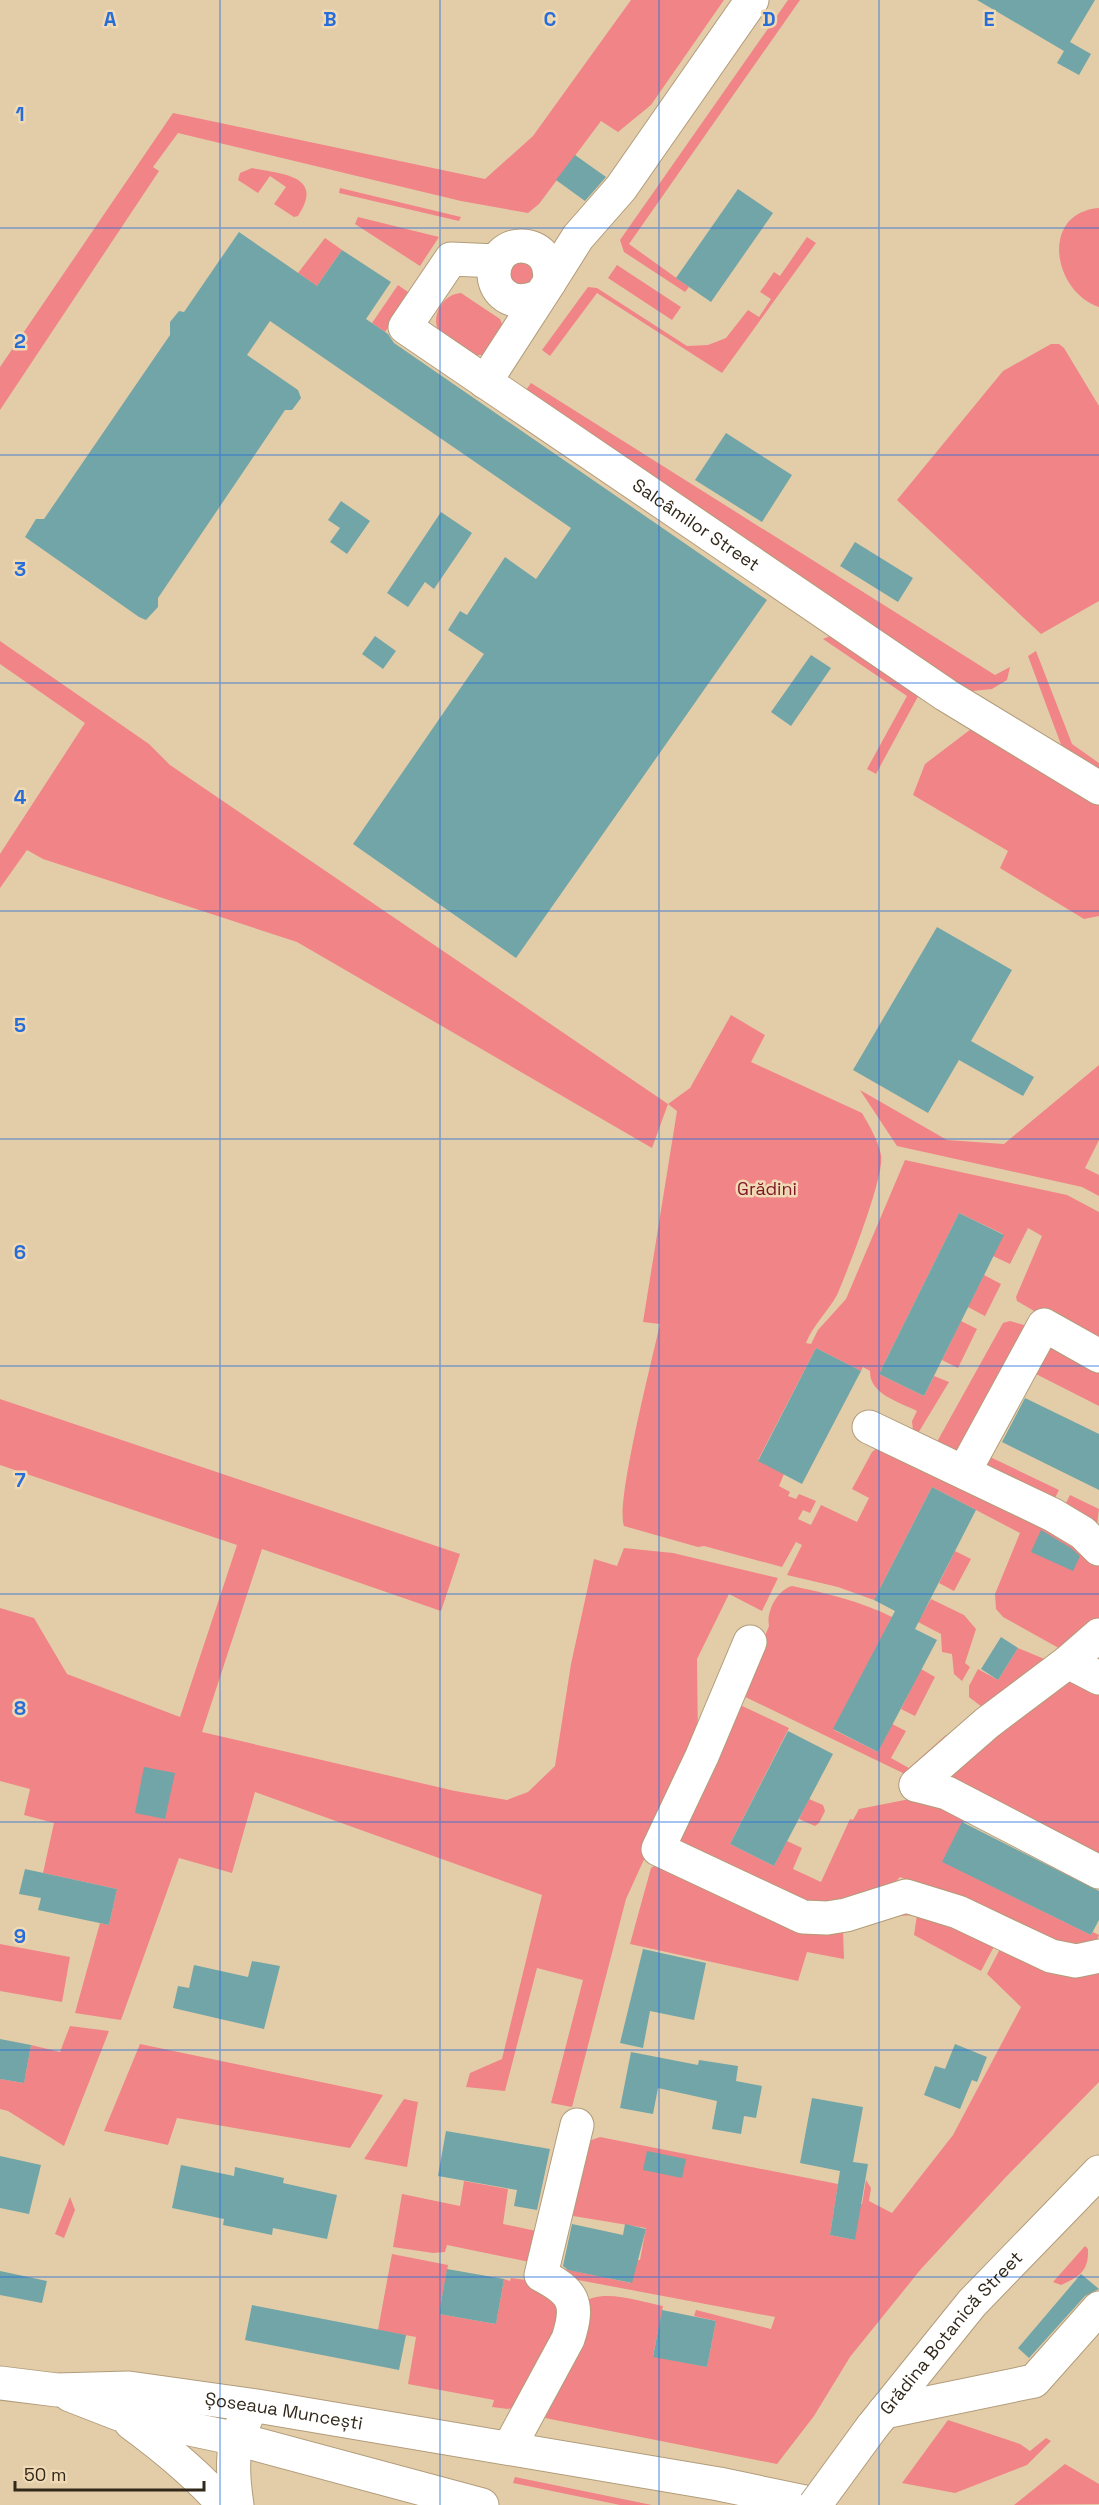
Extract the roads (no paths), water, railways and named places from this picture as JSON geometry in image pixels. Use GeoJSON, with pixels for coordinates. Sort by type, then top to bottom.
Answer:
{"type":"FeatureCollection","features":[{"type":"Feature","properties":{"kind":"main road"},"geometry":{"type":"LineString","coordinates":[[485,382],[578,237],[621,188],[752,0]]}},
{"type":"Feature","properties":{"kind":"main road"},"geometry":{"type":"LineString","coordinates":[[543,290],[520,301],[504,295],[494,279],[497,261],[503,253],[520,245],[538,250],[578,237]]}},
{"type":"Feature","properties":{"kind":"main road"},"geometry":{"type":"LineString","coordinates":[[538,250],[549,265],[543,290]]}},
{"type":"Feature","properties":{"kind":"main road","name":"Salcâmilor Street"},"geometry":{"type":"LineString","coordinates":[[497,261],[451,259],[405,327],[946,695],[1099,788]]}},
{"type":"Feature","properties":{"kind":"main road"},"geometry":{"type":"LineString","coordinates":[[964,1472],[1044,1325],[1099,1356]]}},
{"type":"Feature","properties":{"kind":"main road"},"geometry":{"type":"LineString","coordinates":[[869,1427],[1056,1517],[1083,1533],[1099,1549]]}},
{"type":"Feature","properties":{"kind":"main road"},"geometry":{"type":"LineString","coordinates":[[1099,1635],[1068,1662],[987,1724],[916,1785],[947,1793],[1099,1872]]}},
{"type":"Feature","properties":{"kind":"main road"},"geometry":{"type":"LineString","coordinates":[[750,1642],[702,1756],[658,1849],[803,1917],[827,1918],[846,1915],[906,1896],[958,1912],[1051,1956],[1076,1961],[1099,1956]]}},
{"type":"Feature","properties":{"kind":"main road"},"geometry":{"type":"LineString","coordinates":[[1068,1662],[1099,1678]]}},
{"type":"Feature","properties":{"kind":"main road"},"geometry":{"type":"LineString","coordinates":[[509,2448],[568,2339],[573,2324],[573,2305],[566,2288],[541,2275],[577,2125]]}},
{"type":"Feature","properties":{"kind":"main road","name":"Grădina Botanică Street"},"geometry":{"type":"LineString","coordinates":[[817,2505],[878,2419],[972,2303],[1099,2172]]}},
{"type":"Feature","properties":{"kind":"main road"},"geometry":{"type":"LineString","coordinates":[[878,2419],[1034,2381],[1099,2308]]}},
{"type":"Feature","properties":{"kind":"main road","name":"Șoseaua Muncești"},"geometry":{"type":"LineString","coordinates":[[0,2383],[57,2390],[129,2388],[257,2406],[719,2484],[817,2505]]}},
{"type":"Feature","properties":{"kind":"main road","name":"Șoseaua Muncești"},"geometry":{"type":"LineString","coordinates":[[57,2390],[120,2414],[237,2439],[482,2505]]}},
{"type":"Feature","properties":{"kind":"main road"},"geometry":{"type":"LineString","coordinates":[[237,2505],[234,2474],[237,2439],[243,2423],[257,2406]]}},
{"type":"Feature","properties":{"kind":"main road"},"geometry":{"type":"LineString","coordinates":[[120,2414],[169,2451],[224,2505]]}},
{"type":"Feature","properties":{"kind":"park label","name":"Grădini"},"geometry":{"type":"Point","coordinates":[767,1189]}}]}
